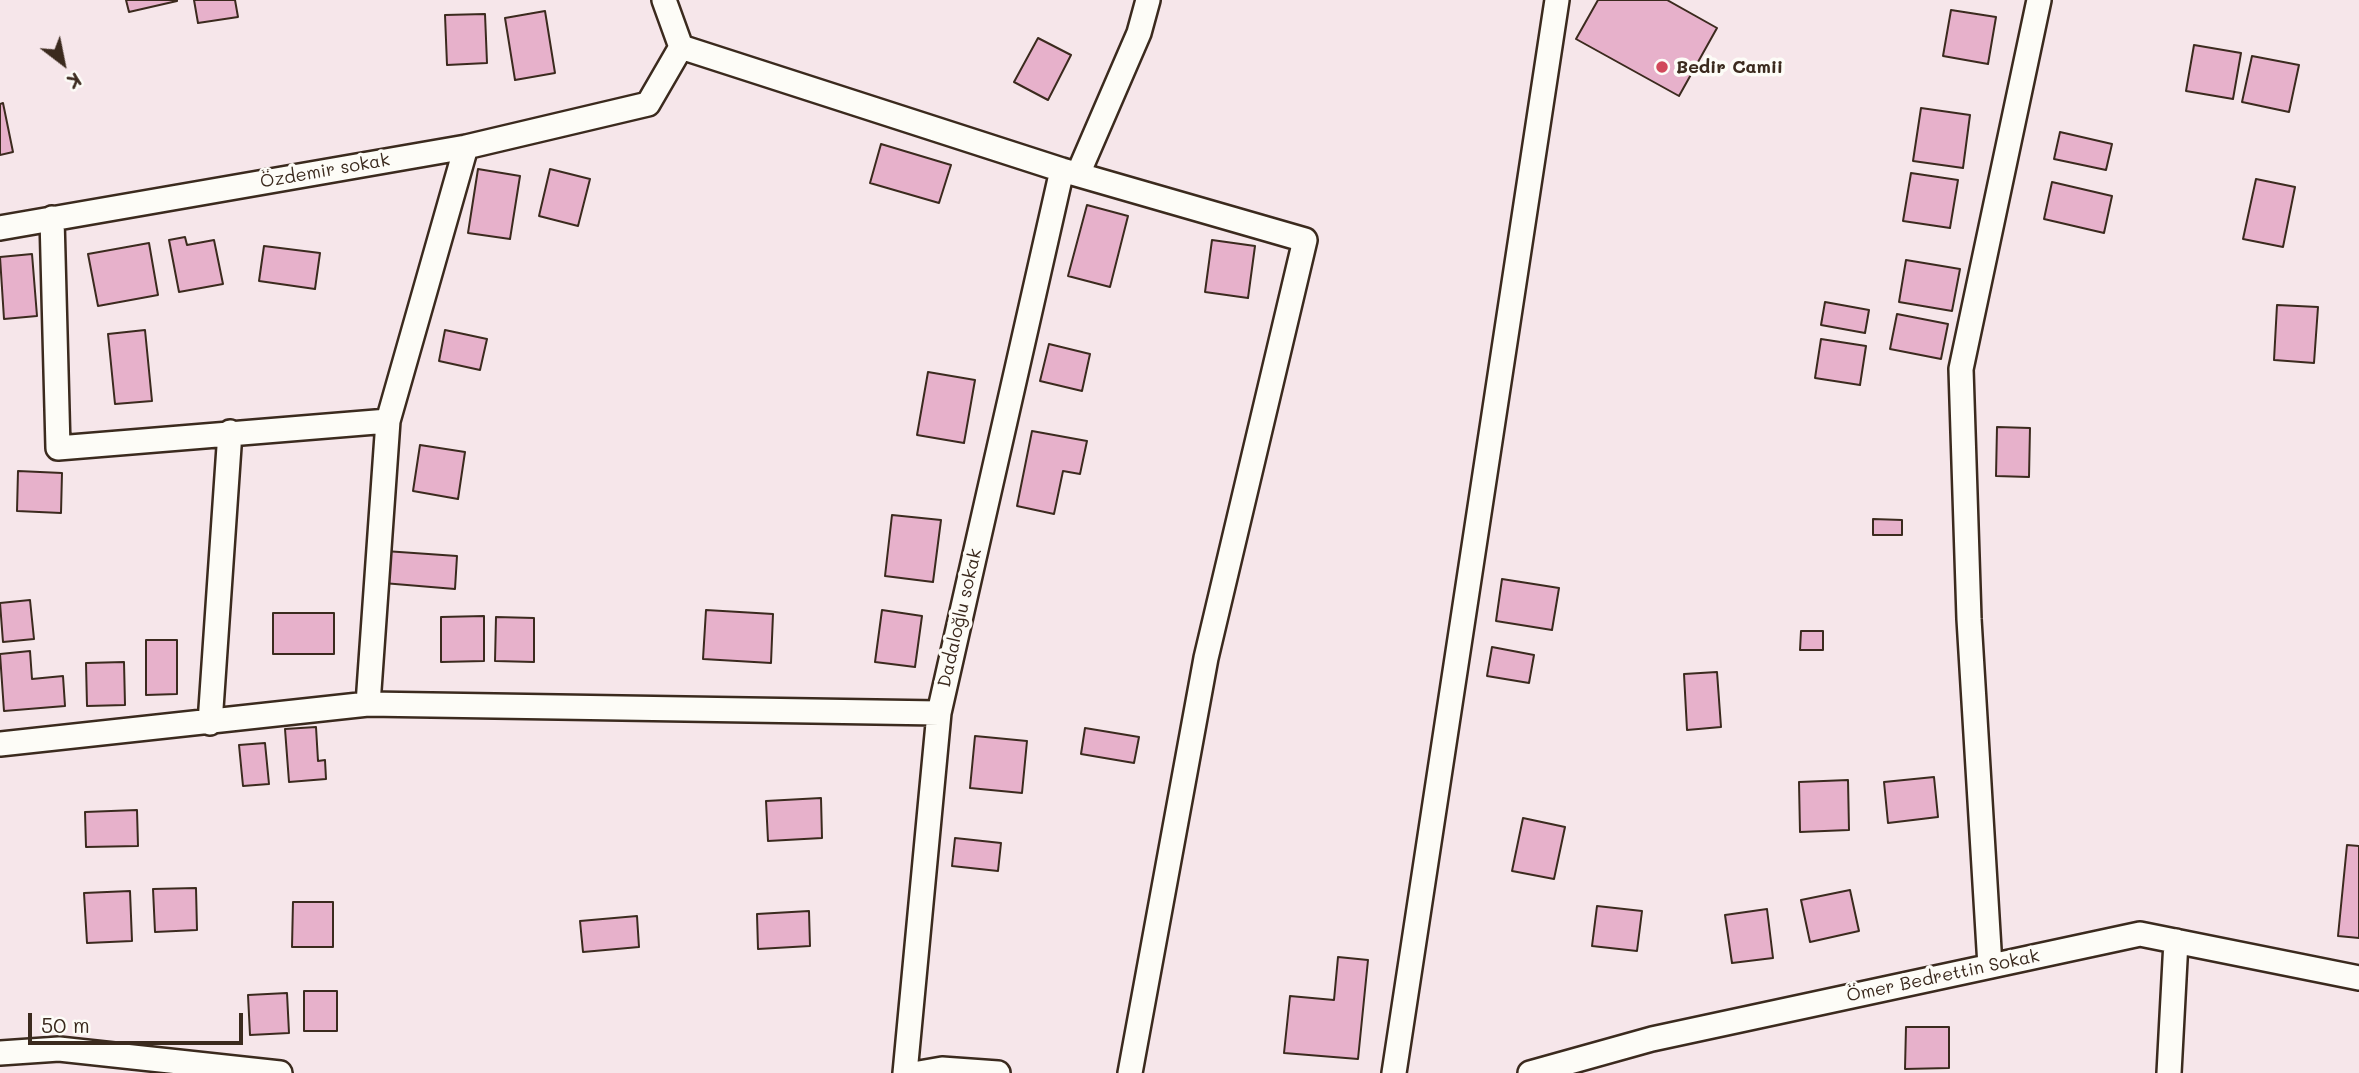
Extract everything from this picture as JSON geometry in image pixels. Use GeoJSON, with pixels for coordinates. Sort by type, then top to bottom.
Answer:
{"type":"FeatureCollection","features":[{"type":"Feature","properties":{"kind":"street"},"geometry":{"type":"LineString","coordinates":[[664,0],[681,47],[1070,172],[1305,240],[1206,657],[1130,1073]]}},
{"type":"Feature","properties":{"kind":"street","name":"Dadaloğlu sokak"},"geometry":{"type":"LineString","coordinates":[[905,1073],[939,713],[1070,172],[1139,33],[1148,0]]}},
{"type":"Feature","properties":{"kind":"street"},"geometry":{"type":"LineString","coordinates":[[1394,1073],[1557,0]]}},
{"type":"Feature","properties":{"kind":"street"},"geometry":{"type":"LineString","coordinates":[[1990,966],[1969,620],[1961,369],[2039,0]]}},
{"type":"Feature","properties":{"kind":"street","name":"Özdemir sokak"},"geometry":{"type":"LineString","coordinates":[[0,228],[466,147],[648,104],[681,47]]}},
{"type":"Feature","properties":{"kind":"street"},"geometry":{"type":"LineString","coordinates":[[368,704],[388,421],[466,147]]}},
{"type":"Feature","properties":{"kind":"street"},"geometry":{"type":"LineString","coordinates":[[52,218],[58,448],[388,421]]}},
{"type":"Feature","properties":{"kind":"street"},"geometry":{"type":"LineString","coordinates":[[210,723],[230,432]]}},
{"type":"Feature","properties":{"kind":"street"},"geometry":{"type":"LineString","coordinates":[[0,744],[368,704],[939,713]]}},
{"type":"Feature","properties":{"kind":"street","name":"Ömer Bedrettin Sokak"},"geometry":{"type":"LineString","coordinates":[[1530,1073],[1652,1039],[2140,934],[2359,978]]}},
{"type":"Feature","properties":{"kind":"street"},"geometry":{"type":"LineString","coordinates":[[2169,1073],[2176,941]]}},
{"type":"Feature","properties":{"kind":"street"},"geometry":{"type":"LineString","coordinates":[[0,1053],[59,1049],[280,1073]]}},
{"type":"Feature","properties":{"kind":"street"},"geometry":{"type":"LineString","coordinates":[[919,1073],[942,1069],[998,1073]]}},
{"type":"Feature","properties":{"kind":"building"},"geometry":{"type":"Polygon","coordinates":[[[126,0],[177,0],[177,1],[129,12],[126,0]]]}},
{"type":"Feature","properties":{"kind":"building"},"geometry":{"type":"Polygon","coordinates":[[[194,0],[235,0],[238,17],[198,23],[194,0]]]}},
{"type":"Feature","properties":{"kind":"building","name":"Bedir Camii"},"geometry":{"type":"Polygon","coordinates":[[[1598,0],[1667,0],[1717,28],[1679,96],[1576,39],[1598,0]]]}},
{"type":"Feature","properties":{"kind":"building"},"geometry":{"type":"Polygon","coordinates":[[[1951,10],[1996,17],[1988,64],[1943,56],[1951,10]]]}},
{"type":"Feature","properties":{"kind":"building"},"geometry":{"type":"Polygon","coordinates":[[[545,11],[555,73],[515,80],[505,18],[545,11]]]}},
{"type":"Feature","properties":{"kind":"building"},"geometry":{"type":"Polygon","coordinates":[[[485,14],[487,63],[447,65],[445,15],[485,14]]]}},
{"type":"Feature","properties":{"kind":"building"},"geometry":{"type":"Polygon","coordinates":[[[1038,38],[1071,55],[1048,100],[1014,82],[1038,38]]]}},
{"type":"Feature","properties":{"kind":"building"},"geometry":{"type":"Polygon","coordinates":[[[2194,45],[2241,53],[2233,99],[2186,91],[2194,45]]]}},
{"type":"Feature","properties":{"kind":"building"},"geometry":{"type":"Polygon","coordinates":[[[2252,56],[2299,65],[2289,112],[2242,102],[2252,56]]]}},
{"type":"Feature","properties":{"kind":"building"},"geometry":{"type":"Polygon","coordinates":[[[3,103],[13,152],[0,155],[0,104],[3,103]]]}},
{"type":"Feature","properties":{"kind":"building"},"geometry":{"type":"Polygon","coordinates":[[[1921,108],[1970,115],[1963,168],[1913,161],[1921,108]]]}},
{"type":"Feature","properties":{"kind":"building"},"geometry":{"type":"Polygon","coordinates":[[[2060,132],[2112,144],[2106,170],[2054,159],[2060,132]]]}},
{"type":"Feature","properties":{"kind":"building"},"geometry":{"type":"Polygon","coordinates":[[[881,144],[951,165],[939,203],[870,183],[881,144]]]}},
{"type":"Feature","properties":{"kind":"building"},"geometry":{"type":"Polygon","coordinates":[[[478,169],[520,176],[510,239],[468,233],[478,169]]]}},
{"type":"Feature","properties":{"kind":"building"},"geometry":{"type":"Polygon","coordinates":[[[550,169],[590,179],[578,226],[539,216],[550,169]]]}},
{"type":"Feature","properties":{"kind":"building"},"geometry":{"type":"Polygon","coordinates":[[[1911,173],[1958,180],[1950,228],[1903,221],[1911,173]]]}},
{"type":"Feature","properties":{"kind":"building"},"geometry":{"type":"Polygon","coordinates":[[[2256,179],[2295,187],[2283,247],[2243,239],[2256,179]]]}},
{"type":"Feature","properties":{"kind":"building"},"geometry":{"type":"Polygon","coordinates":[[[2052,182],[2112,196],[2104,233],[2044,219],[2052,182]]]}},
{"type":"Feature","properties":{"kind":"building"},"geometry":{"type":"Polygon","coordinates":[[[1087,205],[1128,216],[1110,287],[1068,276],[1087,205]]]}},
{"type":"Feature","properties":{"kind":"building"},"geometry":{"type":"Polygon","coordinates":[[[185,237],[187,245],[214,240],[223,284],[179,292],[169,240],[185,237]]]}},
{"type":"Feature","properties":{"kind":"building"},"geometry":{"type":"Polygon","coordinates":[[[1212,240],[1255,246],[1248,298],[1205,292],[1212,240]]]}},
{"type":"Feature","properties":{"kind":"building"},"geometry":{"type":"Polygon","coordinates":[[[149,243],[158,295],[98,306],[88,254],[149,243]]]}},
{"type":"Feature","properties":{"kind":"building"},"geometry":{"type":"Polygon","coordinates":[[[264,246],[320,253],[315,289],[259,281],[264,246]]]}},
{"type":"Feature","properties":{"kind":"building"},"geometry":{"type":"Polygon","coordinates":[[[32,254],[37,316],[4,319],[0,257],[32,254]]]}},
{"type":"Feature","properties":{"kind":"building"},"geometry":{"type":"Polygon","coordinates":[[[1906,260],[1960,269],[1952,311],[1899,302],[1906,260]]]}},
{"type":"Feature","properties":{"kind":"building"},"geometry":{"type":"Polygon","coordinates":[[[1825,302],[1869,310],[1865,333],[1821,325],[1825,302]]]}},
{"type":"Feature","properties":{"kind":"building"},"geometry":{"type":"Polygon","coordinates":[[[2277,305],[2318,307],[2314,363],[2274,360],[2277,305]]]}},
{"type":"Feature","properties":{"kind":"building"},"geometry":{"type":"Polygon","coordinates":[[[1897,314],[1948,324],[1941,359],[1890,349],[1897,314]]]}},
{"type":"Feature","properties":{"kind":"building"},"geometry":{"type":"Polygon","coordinates":[[[145,330],[152,401],[115,404],[108,334],[145,330]]]}},
{"type":"Feature","properties":{"kind":"building"},"geometry":{"type":"Polygon","coordinates":[[[445,330],[487,339],[480,370],[439,361],[445,330]]]}},
{"type":"Feature","properties":{"kind":"building"},"geometry":{"type":"Polygon","coordinates":[[[1821,339],[1866,346],[1860,385],[1815,378],[1821,339]]]}},
{"type":"Feature","properties":{"kind":"building"},"geometry":{"type":"Polygon","coordinates":[[[1049,344],[1090,354],[1082,391],[1040,381],[1049,344]]]}},
{"type":"Feature","properties":{"kind":"building"},"geometry":{"type":"Polygon","coordinates":[[[928,372],[975,380],[964,443],[917,435],[928,372]]]}},
{"type":"Feature","properties":{"kind":"building"},"geometry":{"type":"Polygon","coordinates":[[[1997,427],[2030,428],[2029,477],[1996,476],[1997,427]]]}},
{"type":"Feature","properties":{"kind":"building"},"geometry":{"type":"Polygon","coordinates":[[[1032,431],[1087,441],[1080,474],[1063,471],[1054,514],[1017,506],[1032,431]]]}},
{"type":"Feature","properties":{"kind":"building"},"geometry":{"type":"Polygon","coordinates":[[[420,445],[465,452],[458,499],[413,491],[420,445]]]}},
{"type":"Feature","properties":{"kind":"building"},"geometry":{"type":"Polygon","coordinates":[[[18,471],[62,473],[61,513],[17,511],[18,471]]]}},
{"type":"Feature","properties":{"kind":"building"},"geometry":{"type":"Polygon","coordinates":[[[892,515],[941,520],[933,582],[885,576],[892,515]]]}},
{"type":"Feature","properties":{"kind":"building"},"geometry":{"type":"Polygon","coordinates":[[[1873,519],[1902,520],[1902,535],[1873,535],[1873,519]]]}},
{"type":"Feature","properties":{"kind":"building"},"geometry":{"type":"Polygon","coordinates":[[[385,551],[457,556],[455,589],[383,583],[385,551]]]}},
{"type":"Feature","properties":{"kind":"building"},"geometry":{"type":"Polygon","coordinates":[[[1502,579],[1559,588],[1552,630],[1496,621],[1502,579]]]}},
{"type":"Feature","properties":{"kind":"building"},"geometry":{"type":"Polygon","coordinates":[[[30,600],[34,639],[3,642],[0,603],[30,600]]]}},
{"type":"Feature","properties":{"kind":"building"},"geometry":{"type":"Polygon","coordinates":[[[706,610],[773,614],[771,663],[703,659],[706,610]]]}},
{"type":"Feature","properties":{"kind":"building"},"geometry":{"type":"Polygon","coordinates":[[[882,610],[922,616],[915,667],[875,662],[882,610]]]}},
{"type":"Feature","properties":{"kind":"building"},"geometry":{"type":"Polygon","coordinates":[[[273,613],[334,613],[334,654],[273,654],[273,613]]]}},
{"type":"Feature","properties":{"kind":"building"},"geometry":{"type":"Polygon","coordinates":[[[484,616],[484,661],[441,662],[441,617],[484,616]]]}},
{"type":"Feature","properties":{"kind":"building"},"geometry":{"type":"Polygon","coordinates":[[[496,617],[534,618],[534,662],[495,661],[496,617]]]}},
{"type":"Feature","properties":{"kind":"building"},"geometry":{"type":"Polygon","coordinates":[[[1801,631],[1823,631],[1823,650],[1800,650],[1801,631]]]}},
{"type":"Feature","properties":{"kind":"building"},"geometry":{"type":"Polygon","coordinates":[[[146,640],[177,640],[177,694],[146,695],[146,640]]]}},
{"type":"Feature","properties":{"kind":"building"},"geometry":{"type":"Polygon","coordinates":[[[1492,647],[1534,655],[1529,683],[1487,676],[1492,647]]]}},
{"type":"Feature","properties":{"kind":"building"},"geometry":{"type":"Polygon","coordinates":[[[30,651],[32,679],[63,676],[65,706],[4,711],[0,654],[30,651]]]}},
{"type":"Feature","properties":{"kind":"building"},"geometry":{"type":"Polygon","coordinates":[[[124,662],[125,705],[87,706],[86,663],[124,662]]]}},
{"type":"Feature","properties":{"kind":"building"},"geometry":{"type":"Polygon","coordinates":[[[1717,672],[1721,727],[1687,730],[1684,674],[1717,672]]]}},
{"type":"Feature","properties":{"kind":"building"},"geometry":{"type":"Polygon","coordinates":[[[316,727],[318,761],[325,760],[326,779],[289,782],[285,729],[316,727]]]}},
{"type":"Feature","properties":{"kind":"building"},"geometry":{"type":"Polygon","coordinates":[[[1085,728],[1139,737],[1134,763],[1081,754],[1085,728]]]}},
{"type":"Feature","properties":{"kind":"building"},"geometry":{"type":"Polygon","coordinates":[[[975,736],[1027,741],[1022,793],[970,788],[975,736]]]}},
{"type":"Feature","properties":{"kind":"building"},"geometry":{"type":"Polygon","coordinates":[[[265,743],[269,784],[243,786],[239,745],[265,743]]]}},
{"type":"Feature","properties":{"kind":"building"},"geometry":{"type":"Polygon","coordinates":[[[1934,777],[1938,817],[1888,823],[1884,782],[1934,777]]]}},
{"type":"Feature","properties":{"kind":"building"},"geometry":{"type":"Polygon","coordinates":[[[1848,780],[1849,830],[1800,832],[1799,782],[1848,780]]]}},
{"type":"Feature","properties":{"kind":"building"},"geometry":{"type":"Polygon","coordinates":[[[821,798],[822,838],[768,841],[766,801],[821,798]]]}},
{"type":"Feature","properties":{"kind":"building"},"geometry":{"type":"Polygon","coordinates":[[[137,810],[138,846],[86,847],[85,812],[137,810]]]}},
{"type":"Feature","properties":{"kind":"building"},"geometry":{"type":"Polygon","coordinates":[[[1523,818],[1565,827],[1554,879],[1512,871],[1523,818]]]}},
{"type":"Feature","properties":{"kind":"building"},"geometry":{"type":"Polygon","coordinates":[[[955,838],[1001,843],[998,871],[952,866],[955,838]]]}},
{"type":"Feature","properties":{"kind":"building"},"geometry":{"type":"Polygon","coordinates":[[[2347,845],[2359,846],[2359,938],[2338,936],[2347,845]]]}},
{"type":"Feature","properties":{"kind":"building"},"geometry":{"type":"Polygon","coordinates":[[[196,888],[197,930],[155,932],[153,889],[196,888]]]}},
{"type":"Feature","properties":{"kind":"building"},"geometry":{"type":"Polygon","coordinates":[[[1850,890],[1859,931],[1810,942],[1801,900],[1850,890]]]}},
{"type":"Feature","properties":{"kind":"building"},"geometry":{"type":"Polygon","coordinates":[[[130,891],[132,941],[87,943],[84,893],[130,891]]]}},
{"type":"Feature","properties":{"kind":"building"},"geometry":{"type":"Polygon","coordinates":[[[293,902],[333,902],[333,947],[292,947],[293,902]]]}},
{"type":"Feature","properties":{"kind":"building"},"geometry":{"type":"Polygon","coordinates":[[[1597,906],[1642,911],[1637,951],[1592,946],[1597,906]]]}},
{"type":"Feature","properties":{"kind":"building"},"geometry":{"type":"Polygon","coordinates":[[[1767,909],[1773,958],[1732,963],[1725,915],[1767,909]]]}},
{"type":"Feature","properties":{"kind":"building"},"geometry":{"type":"Polygon","coordinates":[[[809,911],[810,946],[758,949],[757,914],[809,911]]]}},
{"type":"Feature","properties":{"kind":"building"},"geometry":{"type":"Polygon","coordinates":[[[637,916],[639,947],[583,952],[580,921],[637,916]]]}},
{"type":"Feature","properties":{"kind":"building"},"geometry":{"type":"Polygon","coordinates":[[[1338,957],[1368,960],[1358,1059],[1284,1053],[1290,996],[1334,1000],[1338,957]]]}},
{"type":"Feature","properties":{"kind":"building"},"geometry":{"type":"Polygon","coordinates":[[[304,991],[337,991],[337,1031],[304,1031],[304,991]]]}},
{"type":"Feature","properties":{"kind":"building"},"geometry":{"type":"Polygon","coordinates":[[[287,993],[289,1033],[250,1035],[248,995],[287,993]]]}},
{"type":"Feature","properties":{"kind":"building"},"geometry":{"type":"Polygon","coordinates":[[[1906,1027],[1949,1027],[1949,1068],[1905,1069],[1906,1027]]]}},
{"type":"Feature","properties":{"kind":"place","name":"Bedir Camii"},"geometry":{"type":"Point","coordinates":[1662,67]}}]}
